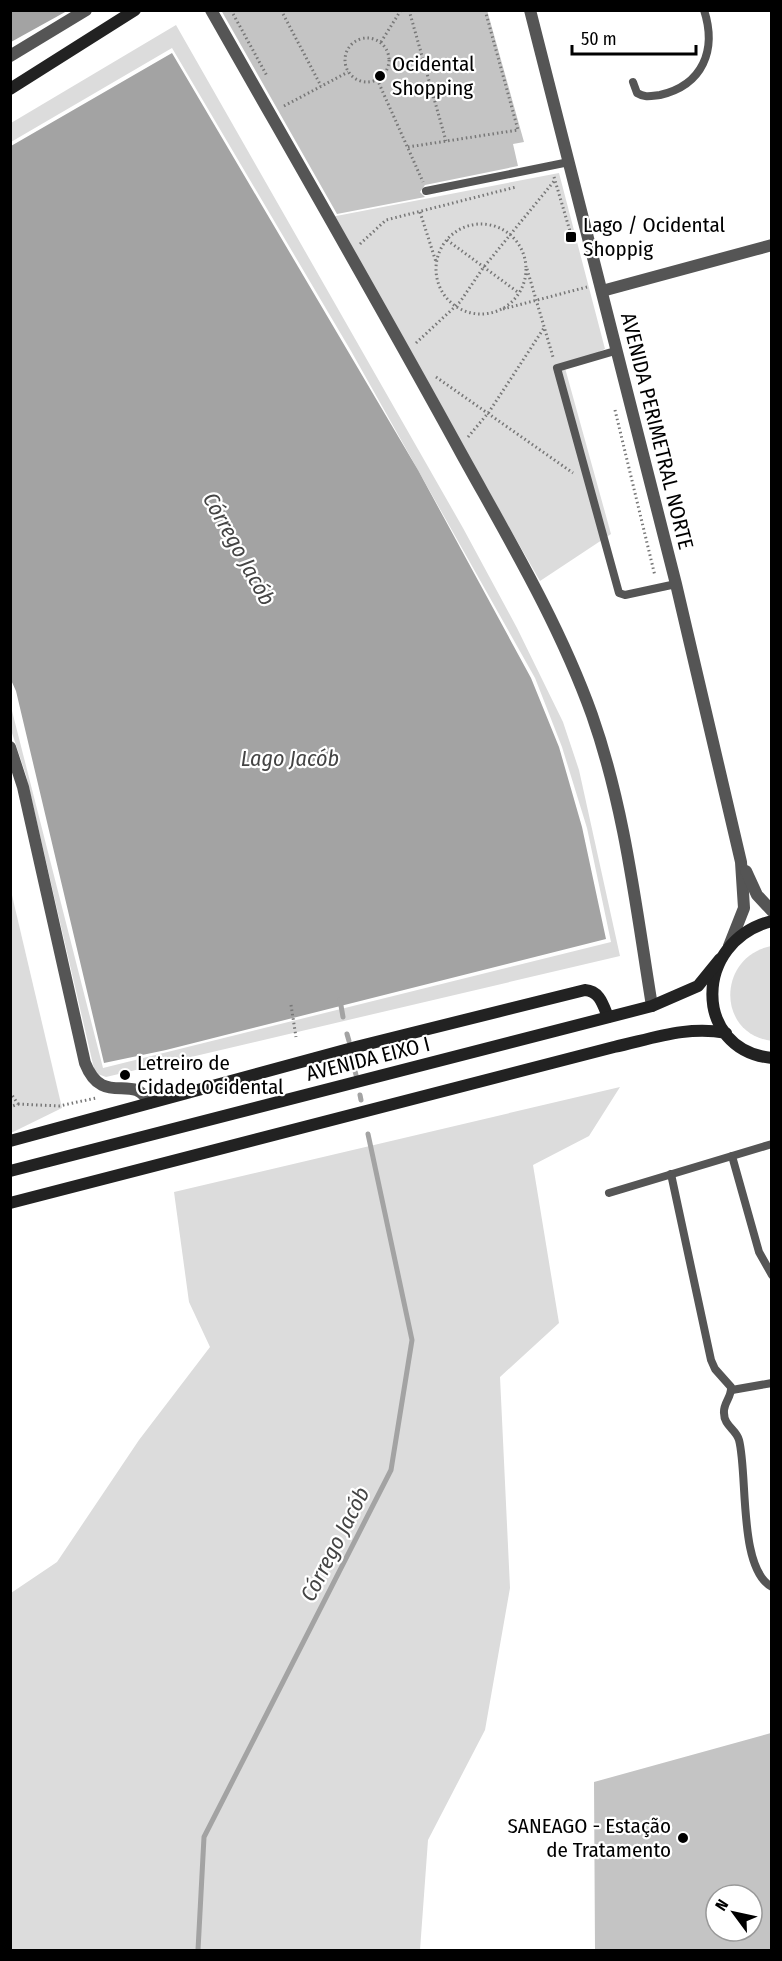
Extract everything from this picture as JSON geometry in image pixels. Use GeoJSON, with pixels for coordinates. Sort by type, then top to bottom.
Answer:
{"type":"FeatureCollection","features":[{"type":"Feature","properties":{"kind":"main road"},"geometry":{"type":"LineString","coordinates":[[10,89],[135,10]]}},
{"type":"Feature","properties":{"kind":"main road"},"geometry":{"type":"LineString","coordinates":[[768,1059],[742,1048],[726,1033],[718,1020],[711,990],[720,959],[729,946],[750,928],[771,921]]}},
{"type":"Feature","properties":{"kind":"main road","name":"AVENIDA EIXO I"},"geometry":{"type":"LineString","coordinates":[[10,1171],[652,1006],[698,986],[720,959]]}},
{"type":"Feature","properties":{"kind":"main road"},"geometry":{"type":"LineString","coordinates":[[10,1141],[585,990],[594,992],[599,997],[608,1017]]}},
{"type":"Feature","properties":{"kind":"main road"},"geometry":{"type":"LineString","coordinates":[[10,1203],[614,1047],[682,1032],[712,1030],[726,1033]]}},
{"type":"Feature","properties":{"kind":"street"},"geometry":{"type":"LineString","coordinates":[[10,56],[86,10]]}},
{"type":"Feature","properties":{"kind":"street"},"geometry":{"type":"LineString","coordinates":[[212,10],[408,356],[542,601],[591,713],[622,818],[652,1006]]}},
{"type":"Feature","properties":{"kind":"street","name":"AVENIDA PERIMETRAL NORTE"},"geometry":{"type":"LineString","coordinates":[[530,10],[676,584],[741,862],[744,908],[729,946]]}},
{"type":"Feature","properties":{"kind":"street"},"geometry":{"type":"LineString","coordinates":[[601,287],[771,245]]}},
{"type":"Feature","properties":{"kind":"street"},"geometry":{"type":"LineString","coordinates":[[10,747],[23,787],[85,1063],[94,1079],[105,1087],[135,1089],[143,1093],[149,1103]]}},
{"type":"Feature","properties":{"kind":"street","name":"AVENIDA PERIMETRAL NORTE"},"geometry":{"type":"LineString","coordinates":[[741,862],[757,895],[771,911]]}},
{"type":"Feature","properties":{"kind":"lane"},"geometry":{"type":"LineString","coordinates":[[633,82],[637,93],[649,97],[668,93],[693,78],[709,48],[709,29],[704,10]]}},
{"type":"Feature","properties":{"kind":"lane"},"geometry":{"type":"LineString","coordinates":[[426,191],[520,172],[570,167]]}},
{"type":"Feature","properties":{"kind":"lane"},"geometry":{"type":"LineString","coordinates":[[615,351],[557,368],[587,483],[619,593],[626,595],[676,584]]}},
{"type":"Feature","properties":{"kind":"lane"},"geometry":{"type":"LineString","coordinates":[[609,1193],[771,1144]]}},
{"type":"Feature","properties":{"kind":"lane"},"geometry":{"type":"LineString","coordinates":[[732,1156],[759,1252],[771,1275]]}},
{"type":"Feature","properties":{"kind":"lane"},"geometry":{"type":"LineString","coordinates":[[671,1174],[711,1360],[732,1390]]}},
{"type":"Feature","properties":{"kind":"lane"},"geometry":{"type":"LineString","coordinates":[[732,1390],[771,1383]]}},
{"type":"Feature","properties":{"kind":"lane"},"geometry":{"type":"LineString","coordinates":[[732,1390],[723,1410],[725,1422],[739,1440],[745,1518],[755,1566],[758,1575],[771,1587]]}},
{"type":"Feature","properties":{"kind":"path"},"geometry":{"type":"LineString","coordinates":[[231,10],[268,77]]}},
{"type":"Feature","properties":{"kind":"path"},"geometry":{"type":"LineString","coordinates":[[281,10],[321,86]]}},
{"type":"Feature","properties":{"kind":"path"},"geometry":{"type":"LineString","coordinates":[[381,42],[401,10]]}},
{"type":"Feature","properties":{"kind":"path"},"geometry":{"type":"LineString","coordinates":[[409,10],[446,141]]}},
{"type":"Feature","properties":{"kind":"path"},"geometry":{"type":"LineString","coordinates":[[408,147],[518,130],[485,10]]}},
{"type":"Feature","properties":{"kind":"path"},"geometry":{"type":"LineString","coordinates":[[363,38],[381,42],[389,58],[386,72],[377,79],[360,81],[348,72],[345,58],[351,45],[363,38]]}},
{"type":"Feature","properties":{"kind":"path"},"geometry":{"type":"LineString","coordinates":[[278,97],[284,106],[348,72]]}},
{"type":"Feature","properties":{"kind":"path"},"geometry":{"type":"LineString","coordinates":[[377,79],[421,178]]}},
{"type":"Feature","properties":{"kind":"path"},"geometry":{"type":"LineString","coordinates":[[570,167],[555,178],[511,236],[483,267],[460,302],[408,356],[587,483]]}},
{"type":"Feature","properties":{"kind":"path"},"geometry":{"type":"LineString","coordinates":[[543,180],[555,178]]}},
{"type":"Feature","properties":{"kind":"path"},"geometry":{"type":"LineString","coordinates":[[555,178],[574,247]]}},
{"type":"Feature","properties":{"kind":"path"},"geometry":{"type":"LineString","coordinates":[[350,254],[380,223],[521,185]]}},
{"type":"Feature","properties":{"kind":"path"},"geometry":{"type":"LineString","coordinates":[[420,212],[436,264],[440,287],[454,306],[481,314],[585,287],[601,287]]}},
{"type":"Feature","properties":{"kind":"path"},"geometry":{"type":"LineString","coordinates":[[436,264],[447,240],[457,232],[479,225],[490,225],[511,236],[524,256],[557,368]]}},
{"type":"Feature","properties":{"kind":"path"},"geometry":{"type":"LineString","coordinates":[[447,240],[519,293]]}},
{"type":"Feature","properties":{"kind":"path"},"geometry":{"type":"LineString","coordinates":[[500,310],[519,293],[526,268],[524,256]]}},
{"type":"Feature","properties":{"kind":"path"},"geometry":{"type":"LineString","coordinates":[[582,277],[588,298]]}},
{"type":"Feature","properties":{"kind":"path"},"geometry":{"type":"LineString","coordinates":[[459,449],[489,412],[544,328]]}},
{"type":"Feature","properties":{"kind":"path"},"geometry":{"type":"LineString","coordinates":[[613,399],[658,589]]}},
{"type":"Feature","properties":{"kind":"path"},"geometry":{"type":"LineString","coordinates":[[291,1005],[296,1037]]}},
{"type":"Feature","properties":{"kind":"path"},"geometry":{"type":"LineString","coordinates":[[10,1107],[18,1104],[59,1106],[92,1099],[105,1087]]}},
{"type":"Feature","properties":{"kind":"path"},"geometry":{"type":"LineString","coordinates":[[10,1092],[18,1104]]}},
{"type":"Feature","properties":{"kind":"shaded area"},"geometry":{"type":"Polygon","coordinates":[[[176,25],[463,528],[517,628],[563,722],[579,770],[620,956],[106,1077],[95,1073],[26,775],[11,730],[10,703],[103,1068],[611,942],[587,828],[562,747],[535,678],[351,351],[172,48],[11,142],[11,123],[176,25]]]}},
{"type":"Feature","properties":{"kind":"shaded area"},"geometry":{"type":"Polygon","coordinates":[[[559,173],[605,349],[565,368],[611,534],[540,581],[331,217],[559,173]]]}},
{"type":"Feature","properties":{"kind":"shaded area"},"geometry":{"type":"Polygon","coordinates":[[[11,891],[62,1108],[11,1133],[11,891]]]}},
{"type":"Feature","properties":{"kind":"shaded area"},"geometry":{"type":"Polygon","coordinates":[[[771,946],[772,1041],[754,1035],[741,1025],[733,1011],[730,995],[733,979],[740,964],[753,953],[771,946]]]}},
{"type":"Feature","properties":{"kind":"shaded area"},"geometry":{"type":"Polygon","coordinates":[[[620,1087],[589,1136],[533,1165],[559,1323],[500,1377],[510,1588],[485,1730],[428,1840],[420,1950],[11,1950],[11,1593],[57,1562],[139,1440],[210,1347],[189,1302],[174,1192],[620,1087]]]}},
{"type":"Feature","properties":{"kind":"water"},"geometry":{"type":"Polygon","coordinates":[[[11,10],[67,10],[67,11],[11,42],[11,10]]]}},
{"type":"Feature","properties":{"kind":"water","name":"Lago Jacób"},"geometry":{"type":"Polygon","coordinates":[[[172,53],[418,470],[531,678],[559,747],[582,827],[606,939],[166,1050],[104,1063],[16,691],[11,680],[11,146],[172,53]]]}},
{"type":"Feature","properties":{"kind":"building","name":"Ocidental Shopping"},"geometry":{"type":"Polygon","coordinates":[[[221,10],[487,10],[524,142],[513,144],[518,166],[425,185],[420,192],[425,197],[337,214],[221,10]]]}},
{"type":"Feature","properties":{"kind":"building","name":"SANEAGO - Estação de Tratamento"},"geometry":{"type":"Polygon","coordinates":[[[771,1733],[771,1950],[595,1950],[594,1782],[771,1733]]]}},
{"type":"Feature","properties":{"kind":"waterway","name":"Córrego Jacób"},"geometry":{"type":"LineString","coordinates":[[340,1000],[343,1017]]}},
{"type":"Feature","properties":{"kind":"waterway"},"geometry":{"type":"LineString","coordinates":[[347,1034],[349,1041]]}},
{"type":"Feature","properties":{"kind":"waterway"},"geometry":{"type":"LineString","coordinates":[[355,1071],[356,1075]]}},
{"type":"Feature","properties":{"kind":"waterway"},"geometry":{"type":"LineString","coordinates":[[360,1095],[361,1100]]}},
{"type":"Feature","properties":{"kind":"waterway","name":"Córrego Jacób"},"geometry":{"type":"LineString","coordinates":[[198,1950],[204,1837],[391,1470],[412,1340],[368,1134]]}},
{"type":"Feature","properties":{"kind":"place","name":"Ocidental Shopping"},"geometry":{"type":"Point","coordinates":[380,76]}},
{"type":"Feature","properties":{"kind":"place","name":"Lago / Ocidental Shoppig"},"geometry":{"type":"Point","coordinates":[571,237]}},
{"type":"Feature","properties":{"kind":"place","name":"Letreiro de Cidade Ocidental"},"geometry":{"type":"Point","coordinates":[125,1075]}},
{"type":"Feature","properties":{"kind":"place","name":"SANEAGO - Estação de Tratamento"},"geometry":{"type":"Point","coordinates":[683,1838]}}]}
